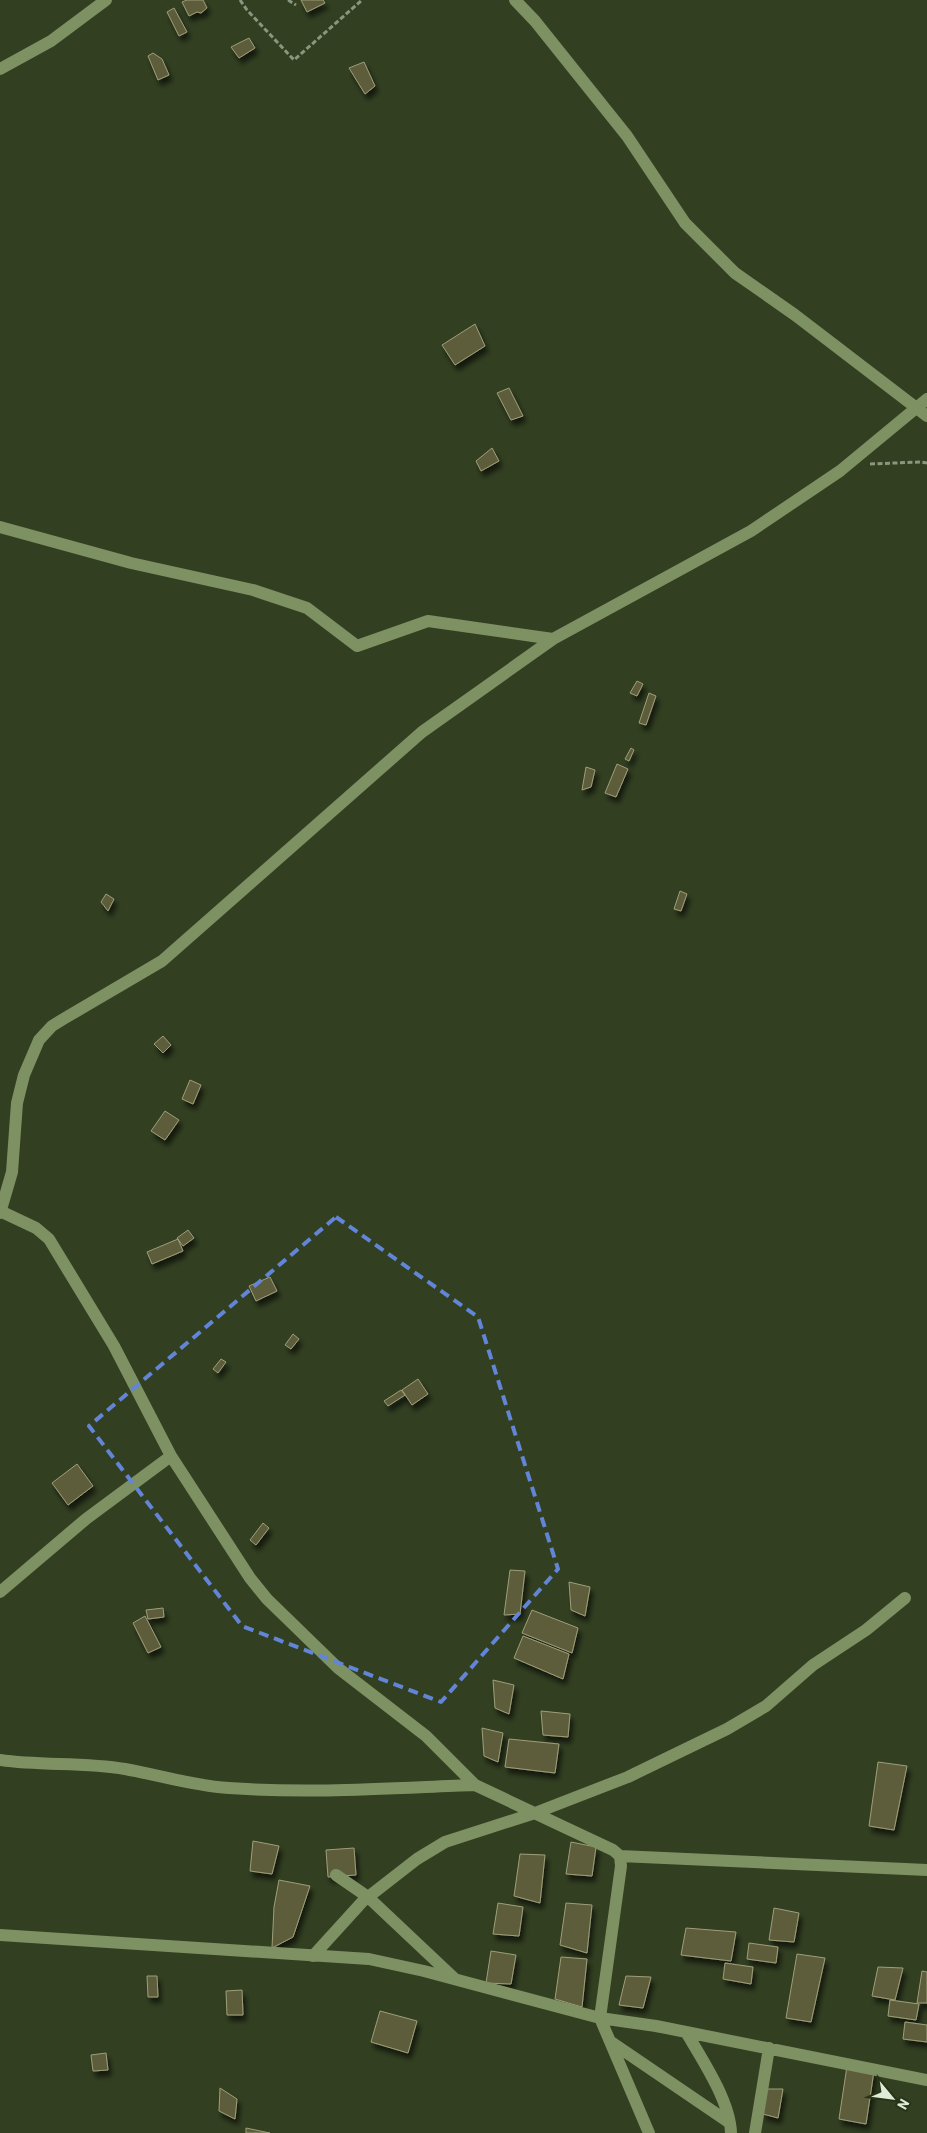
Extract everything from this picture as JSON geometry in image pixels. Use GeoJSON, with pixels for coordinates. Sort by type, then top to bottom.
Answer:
{"type":"FeatureCollection","features":[{"type":"Feature","properties":{"kind":"street"},"geometry":{"type":"LineString","coordinates":[[0,69],[51,41],[106,0]]}},
{"type":"Feature","properties":{"kind":"street"},"geometry":{"type":"LineString","coordinates":[[515,0],[535,21],[627,136],[685,223],[735,273],[795,315],[915,409],[927,416]]}},
{"type":"Feature","properties":{"kind":"street"},"geometry":{"type":"LineString","coordinates":[[927,399],[847,465],[751,531],[553,640],[422,732],[162,961],[142,971],[52,1026],[39,1040],[24,1075],[17,1104],[12,1172],[0,1212],[36,1228],[49,1239],[114,1346],[171,1456],[250,1578],[267,1599],[338,1668],[426,1736],[475,1785],[613,1850],[620,1856],[927,1870]]}},
{"type":"Feature","properties":{"kind":"street"},"geometry":{"type":"LineString","coordinates":[[0,527],[131,563],[253,590],[307,608],[357,646],[428,621],[553,640]]}},
{"type":"Feature","properties":{"kind":"street"},"geometry":{"type":"LineString","coordinates":[[0,1592],[86,1519],[171,1456]]}},
{"type":"Feature","properties":{"kind":"street"},"geometry":{"type":"LineString","coordinates":[[313,1956],[368,1897],[417,1859],[444,1842],[535,1813],[628,1777],[727,1729],[766,1706],[813,1665],[866,1630],[905,1598]]}},
{"type":"Feature","properties":{"kind":"street"},"geometry":{"type":"LineString","coordinates":[[0,1760],[20,1763],[60,1763],[124,1769],[188,1783],[227,1788],[310,1791],[475,1785]]}},
{"type":"Feature","properties":{"kind":"street"},"geometry":{"type":"LineString","coordinates":[[620,1856],[621,1866],[600,2018],[648,2133]]}},
{"type":"Feature","properties":{"kind":"street"},"geometry":{"type":"LineString","coordinates":[[336,1875],[368,1897],[456,1980]]}},
{"type":"Feature","properties":{"kind":"street"},"geometry":{"type":"LineString","coordinates":[[0,1935],[369,1959],[600,2018],[686,2032],[927,2080]]}},
{"type":"Feature","properties":{"kind":"street"},"geometry":{"type":"LineString","coordinates":[[686,2032],[718,2092],[730,2128]]}},
{"type":"Feature","properties":{"kind":"street"},"geometry":{"type":"LineString","coordinates":[[611,2042],[730,2128]]}},
{"type":"Feature","properties":{"kind":"street"},"geometry":{"type":"LineString","coordinates":[[755,2133],[769,2048]]}},
{"type":"Feature","properties":{"kind":"path"},"geometry":{"type":"LineString","coordinates":[[240,0],[294,60],[362,0]]}},
{"type":"Feature","properties":{"kind":"path"},"geometry":{"type":"LineString","coordinates":[[288,0],[296,5]]}},
{"type":"Feature","properties":{"kind":"path"},"geometry":{"type":"LineString","coordinates":[[847,465],[927,463]]}},
{"type":"Feature","properties":{"kind":"highlighted area"},"geometry":{"type":"Polygon","coordinates":[[[336,1217],[478,1317],[558,1569],[441,1702],[242,1626],[89,1426],[336,1217]]]}},
{"type":"Feature","properties":{"kind":"building"},"geometry":{"type":"Polygon","coordinates":[[[187,0],[203,0],[207,8],[201,13],[197,12],[189,16],[182,2],[187,0]]]}},
{"type":"Feature","properties":{"kind":"building"},"geometry":{"type":"Polygon","coordinates":[[[301,0],[323,0],[325,3],[307,12],[301,0]]]}},
{"type":"Feature","properties":{"kind":"building"},"geometry":{"type":"Polygon","coordinates":[[[174,8],[187,32],[179,36],[167,12],[174,8]]]}},
{"type":"Feature","properties":{"kind":"building"},"geometry":{"type":"Polygon","coordinates":[[[249,38],[255,48],[239,58],[231,47],[249,38]]]}},
{"type":"Feature","properties":{"kind":"building"},"geometry":{"type":"Polygon","coordinates":[[[153,53],[162,59],[169,75],[158,80],[148,56],[153,53]]]}},
{"type":"Feature","properties":{"kind":"building"},"geometry":{"type":"Polygon","coordinates":[[[364,62],[375,86],[365,94],[349,68],[364,62]]]}},
{"type":"Feature","properties":{"kind":"building"},"geometry":{"type":"Polygon","coordinates":[[[475,324],[485,346],[455,365],[442,345],[475,324]]]}},
{"type":"Feature","properties":{"kind":"building"},"geometry":{"type":"Polygon","coordinates":[[[509,388],[523,416],[511,420],[497,393],[509,388]]]}},
{"type":"Feature","properties":{"kind":"building"},"geometry":{"type":"Polygon","coordinates":[[[492,448],[499,461],[481,471],[476,461],[492,448]]]}},
{"type":"Feature","properties":{"kind":"building"},"geometry":{"type":"Polygon","coordinates":[[[637,681],[643,684],[637,696],[630,693],[637,681]]]}},
{"type":"Feature","properties":{"kind":"building"},"geometry":{"type":"Polygon","coordinates":[[[649,693],[656,696],[646,725],[639,723],[649,693]]]}},
{"type":"Feature","properties":{"kind":"building"},"geometry":{"type":"Polygon","coordinates":[[[631,748],[634,750],[629,761],[625,759],[631,748]]]}},
{"type":"Feature","properties":{"kind":"building"},"geometry":{"type":"Polygon","coordinates":[[[617,764],[628,769],[616,797],[605,793],[617,764]]]}},
{"type":"Feature","properties":{"kind":"building"},"geometry":{"type":"Polygon","coordinates":[[[586,767],[595,770],[591,787],[582,790],[586,767]]]}},
{"type":"Feature","properties":{"kind":"building"},"geometry":{"type":"Polygon","coordinates":[[[680,891],[687,894],[681,911],[674,909],[680,891]]]}},
{"type":"Feature","properties":{"kind":"building"},"geometry":{"type":"Polygon","coordinates":[[[106,894],[114,899],[108,911],[101,902],[106,894]]]}},
{"type":"Feature","properties":{"kind":"building"},"geometry":{"type":"Polygon","coordinates":[[[163,1036],[171,1045],[163,1053],[154,1044],[163,1036]]]}},
{"type":"Feature","properties":{"kind":"building"},"geometry":{"type":"Polygon","coordinates":[[[190,1080],[201,1085],[193,1104],[182,1099],[190,1080]]]}},
{"type":"Feature","properties":{"kind":"building"},"geometry":{"type":"Polygon","coordinates":[[[165,1111],[179,1120],[165,1140],[151,1131],[165,1111]]]}},
{"type":"Feature","properties":{"kind":"building"},"geometry":{"type":"Polygon","coordinates":[[[188,1230],[194,1238],[183,1246],[177,1238],[188,1230]]]}},
{"type":"Feature","properties":{"kind":"building"},"geometry":{"type":"Polygon","coordinates":[[[178,1239],[183,1251],[152,1264],[147,1252],[178,1239]]]}},
{"type":"Feature","properties":{"kind":"building"},"geometry":{"type":"Polygon","coordinates":[[[270,1277],[277,1291],[256,1301],[249,1286],[270,1277]]]}},
{"type":"Feature","properties":{"kind":"building"},"geometry":{"type":"Polygon","coordinates":[[[293,1334],[299,1339],[291,1349],[285,1345],[293,1334]]]}},
{"type":"Feature","properties":{"kind":"building"},"geometry":{"type":"Polygon","coordinates":[[[221,1359],[226,1362],[218,1373],[213,1369],[221,1359]]]}},
{"type":"Feature","properties":{"kind":"building"},"geometry":{"type":"Polygon","coordinates":[[[418,1379],[428,1394],[412,1405],[402,1390],[418,1379]]]}},
{"type":"Feature","properties":{"kind":"building"},"geometry":{"type":"Polygon","coordinates":[[[401,1390],[405,1395],[388,1406],[384,1401],[401,1390]]]}},
{"type":"Feature","properties":{"kind":"building"},"geometry":{"type":"Polygon","coordinates":[[[77,1464],[93,1486],[68,1505],[52,1483],[77,1464]]]}},
{"type":"Feature","properties":{"kind":"building"},"geometry":{"type":"Polygon","coordinates":[[[263,1523],[269,1528],[256,1545],[250,1540],[263,1523]]]}},
{"type":"Feature","properties":{"kind":"building"},"geometry":{"type":"Polygon","coordinates":[[[510,1570],[525,1571],[520,1614],[504,1615],[510,1570]]]}},
{"type":"Feature","properties":{"kind":"building"},"geometry":{"type":"Polygon","coordinates":[[[569,1582],[590,1587],[585,1616],[571,1610],[569,1582]]]}},
{"type":"Feature","properties":{"kind":"building"},"geometry":{"type":"Polygon","coordinates":[[[163,1608],[164,1617],[148,1619],[146,1610],[163,1608]]]}},
{"type":"Feature","properties":{"kind":"building"},"geometry":{"type":"Polygon","coordinates":[[[532,1610],[578,1628],[572,1653],[522,1633],[532,1610]]]}},
{"type":"Feature","properties":{"kind":"building"},"geometry":{"type":"Polygon","coordinates":[[[145,1616],[161,1647],[148,1653],[133,1623],[145,1616]]]}},
{"type":"Feature","properties":{"kind":"building"},"geometry":{"type":"Polygon","coordinates":[[[523,1636],[569,1654],[563,1679],[514,1658],[523,1636]]]}},
{"type":"Feature","properties":{"kind":"building"},"geometry":{"type":"Polygon","coordinates":[[[493,1680],[514,1685],[509,1714],[495,1708],[493,1680]]]}},
{"type":"Feature","properties":{"kind":"building"},"geometry":{"type":"Polygon","coordinates":[[[541,1711],[570,1714],[568,1737],[543,1735],[541,1711]]]}},
{"type":"Feature","properties":{"kind":"building"},"geometry":{"type":"Polygon","coordinates":[[[482,1728],[503,1733],[498,1762],[484,1756],[482,1728]]]}},
{"type":"Feature","properties":{"kind":"building"},"geometry":{"type":"Polygon","coordinates":[[[509,1739],[559,1744],[555,1773],[505,1767],[509,1739]]]}},
{"type":"Feature","properties":{"kind":"building"},"geometry":{"type":"Polygon","coordinates":[[[878,1762],[907,1766],[894,1830],[869,1826],[878,1762]]]}},
{"type":"Feature","properties":{"kind":"building"},"geometry":{"type":"Polygon","coordinates":[[[253,1841],[279,1846],[272,1874],[250,1871],[253,1841]]]}},
{"type":"Feature","properties":{"kind":"building"},"geometry":{"type":"Polygon","coordinates":[[[571,1842],[596,1847],[592,1876],[566,1874],[571,1842]]]}},
{"type":"Feature","properties":{"kind":"building"},"geometry":{"type":"Polygon","coordinates":[[[354,1848],[356,1875],[328,1877],[326,1850],[354,1848]]]}},
{"type":"Feature","properties":{"kind":"building"},"geometry":{"type":"Polygon","coordinates":[[[520,1854],[545,1855],[540,1903],[514,1896],[520,1854]]]}},
{"type":"Feature","properties":{"kind":"building"},"geometry":{"type":"Polygon","coordinates":[[[279,1880],[310,1886],[293,1937],[272,1948],[274,1907],[279,1880]]]}},
{"type":"Feature","properties":{"kind":"building"},"geometry":{"type":"Polygon","coordinates":[[[498,1903],[523,1907],[519,1936],[493,1934],[498,1903]]]}},
{"type":"Feature","properties":{"kind":"building"},"geometry":{"type":"Polygon","coordinates":[[[566,1903],[592,1905],[587,1953],[560,1945],[566,1903]]]}},
{"type":"Feature","properties":{"kind":"building"},"geometry":{"type":"Polygon","coordinates":[[[774,1908],[799,1913],[794,1942],[769,1940],[774,1908]]]}},
{"type":"Feature","properties":{"kind":"building"},"geometry":{"type":"Polygon","coordinates":[[[686,1928],[736,1932],[731,1961],[681,1955],[686,1928]]]}},
{"type":"Feature","properties":{"kind":"building"},"geometry":{"type":"Polygon","coordinates":[[[749,1943],[778,1947],[776,1963],[747,1959],[749,1943]]]}},
{"type":"Feature","properties":{"kind":"building"},"geometry":{"type":"Polygon","coordinates":[[[491,1951],[516,1955],[511,1984],[486,1983],[491,1951]]]}},
{"type":"Feature","properties":{"kind":"building"},"geometry":{"type":"Polygon","coordinates":[[[797,1954],[825,1958],[811,2022],[786,2018],[797,1954]]]}},
{"type":"Feature","properties":{"kind":"building"},"geometry":{"type":"Polygon","coordinates":[[[561,1957],[587,1959],[582,2007],[555,1999],[561,1957]]]}},
{"type":"Feature","properties":{"kind":"building"},"geometry":{"type":"Polygon","coordinates":[[[725,1963],[753,1967],[751,1984],[723,1979],[725,1963]]]}},
{"type":"Feature","properties":{"kind":"building"},"geometry":{"type":"Polygon","coordinates":[[[878,1967],[903,1968],[895,2000],[872,1996],[878,1967]]]}},
{"type":"Feature","properties":{"kind":"building"},"geometry":{"type":"Polygon","coordinates":[[[922,1971],[927,1972],[927,2003],[917,2003],[922,1971]]]}},
{"type":"Feature","properties":{"kind":"building"},"geometry":{"type":"Polygon","coordinates":[[[147,1976],[157,1976],[158,1997],[148,1997],[147,1976]]]}},
{"type":"Feature","properties":{"kind":"building"},"geometry":{"type":"Polygon","coordinates":[[[626,1976],[651,1977],[643,2008],[619,2005],[626,1976]]]}},
{"type":"Feature","properties":{"kind":"building"},"geometry":{"type":"Polygon","coordinates":[[[242,1990],[243,2015],[227,2015],[226,1991],[242,1990]]]}},
{"type":"Feature","properties":{"kind":"building"},"geometry":{"type":"Polygon","coordinates":[[[890,2000],[919,2004],[916,2020],[888,2016],[890,2000]]]}},
{"type":"Feature","properties":{"kind":"building"},"geometry":{"type":"Polygon","coordinates":[[[380,2011],[417,2021],[408,2053],[371,2042],[380,2011]]]}},
{"type":"Feature","properties":{"kind":"building"},"geometry":{"type":"Polygon","coordinates":[[[905,2022],[927,2025],[927,2042],[903,2039],[905,2022]]]}},
{"type":"Feature","properties":{"kind":"building"},"geometry":{"type":"Polygon","coordinates":[[[106,2053],[108,2070],[93,2071],[91,2055],[106,2053]]]}},
{"type":"Feature","properties":{"kind":"building"},"geometry":{"type":"Polygon","coordinates":[[[847,2066],[874,2071],[866,2124],[839,2119],[847,2066]]]}},
{"type":"Feature","properties":{"kind":"building"},"geometry":{"type":"Polygon","coordinates":[[[220,2088],[237,2099],[235,2119],[219,2111],[220,2088]]]}},
{"type":"Feature","properties":{"kind":"building"},"geometry":{"type":"Polygon","coordinates":[[[767,2089],[783,2089],[778,2118],[763,2114],[767,2089]]]}},
{"type":"Feature","properties":{"kind":"building"},"geometry":{"type":"Polygon","coordinates":[[[246,2128],[270,2133],[246,2133],[246,2128]]]}}]}
